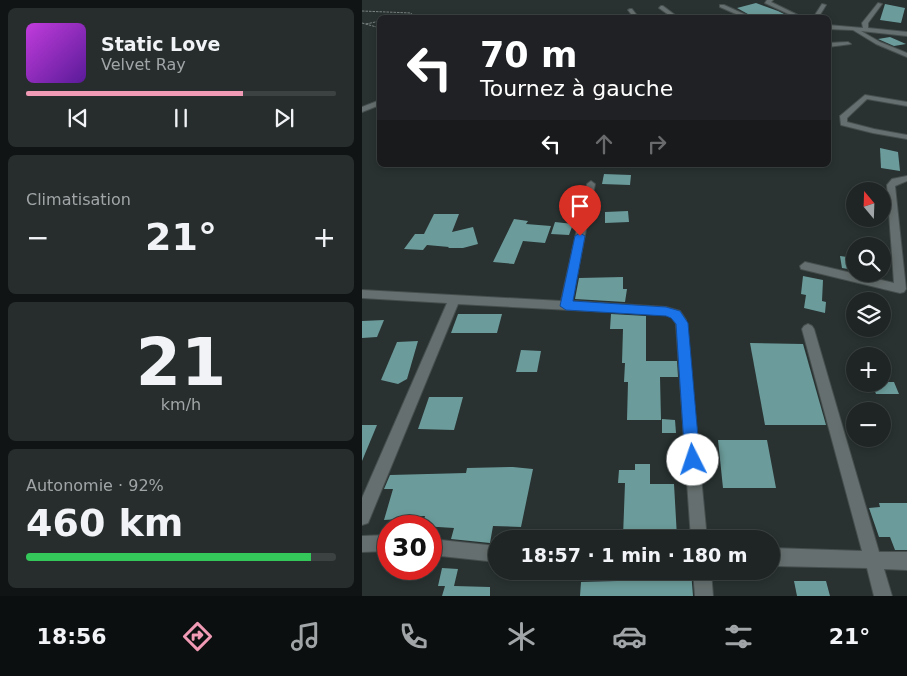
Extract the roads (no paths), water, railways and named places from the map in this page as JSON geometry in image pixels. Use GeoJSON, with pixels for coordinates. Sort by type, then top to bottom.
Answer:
{"type":"FeatureCollection","features":[{"type":"Feature","properties":{"kind":"street"},"geometry":{"type":"LineString","coordinates":[[771,0],[768,2],[773,6],[795,15]]}},
{"type":"Feature","properties":{"kind":"street"},"geometry":{"type":"LineString","coordinates":[[866,29],[865,23],[880,4]]}},
{"type":"Feature","properties":{"kind":"street"},"geometry":{"type":"LineString","coordinates":[[817,15],[824,5]]}},
{"type":"Feature","properties":{"kind":"street"},"geometry":{"type":"LineString","coordinates":[[722,6],[744,15]]}},
{"type":"Feature","properties":{"kind":"street"},"geometry":{"type":"LineString","coordinates":[[661,7],[673,15]]}},
{"type":"Feature","properties":{"kind":"street"},"geometry":{"type":"LineString","coordinates":[[630,10],[634,15]]}},
{"type":"Feature","properties":{"kind":"street"},"geometry":{"type":"LineString","coordinates":[[831,27],[906,34]]}},
{"type":"Feature","properties":{"kind":"street"},"geometry":{"type":"LineString","coordinates":[[855,29],[878,43],[906,55]]}},
{"type":"Feature","properties":{"kind":"street"},"geometry":{"type":"LineString","coordinates":[[831,45],[848,44]]}},
{"type":"Feature","properties":{"kind":"street"},"geometry":{"type":"LineString","coordinates":[[906,104],[865,97],[843,118],[844,123],[906,137]]}},
{"type":"Feature","properties":{"kind":"street"},"geometry":{"type":"LineString","coordinates":[[362,110],[377,103]]}},
{"type":"Feature","properties":{"kind":"street"},"geometry":{"type":"LineString","coordinates":[[805,266],[900,289],[891,185],[895,181],[906,178]]}},
{"type":"Feature","properties":{"kind":"street"},"geometry":{"type":"LineString","coordinates":[[566,306],[591,184]]}},
{"type":"Feature","properties":{"kind":"street"},"geometry":{"type":"LineString","coordinates":[[362,294],[666,311],[676,314],[682,323],[698,530]]}},
{"type":"Feature","properties":{"kind":"street"},"geometry":{"type":"LineString","coordinates":[[362,517],[454,299]]}},
{"type":"Feature","properties":{"kind":"street"},"geometry":{"type":"LineString","coordinates":[[808,329],[872,562],[884,596]]}},
{"type":"Feature","properties":{"kind":"street"},"geometry":{"type":"LineString","coordinates":[[362,544],[377,543]]}},
{"type":"Feature","properties":{"kind":"street"},"geometry":{"type":"LineString","coordinates":[[442,548],[488,553]]}},
{"type":"Feature","properties":{"kind":"street"},"geometry":{"type":"LineString","coordinates":[[780,557],[906,562]]}},
{"type":"Feature","properties":{"kind":"street"},"geometry":{"type":"LineString","coordinates":[[703,580],[704,596]]}}]}
